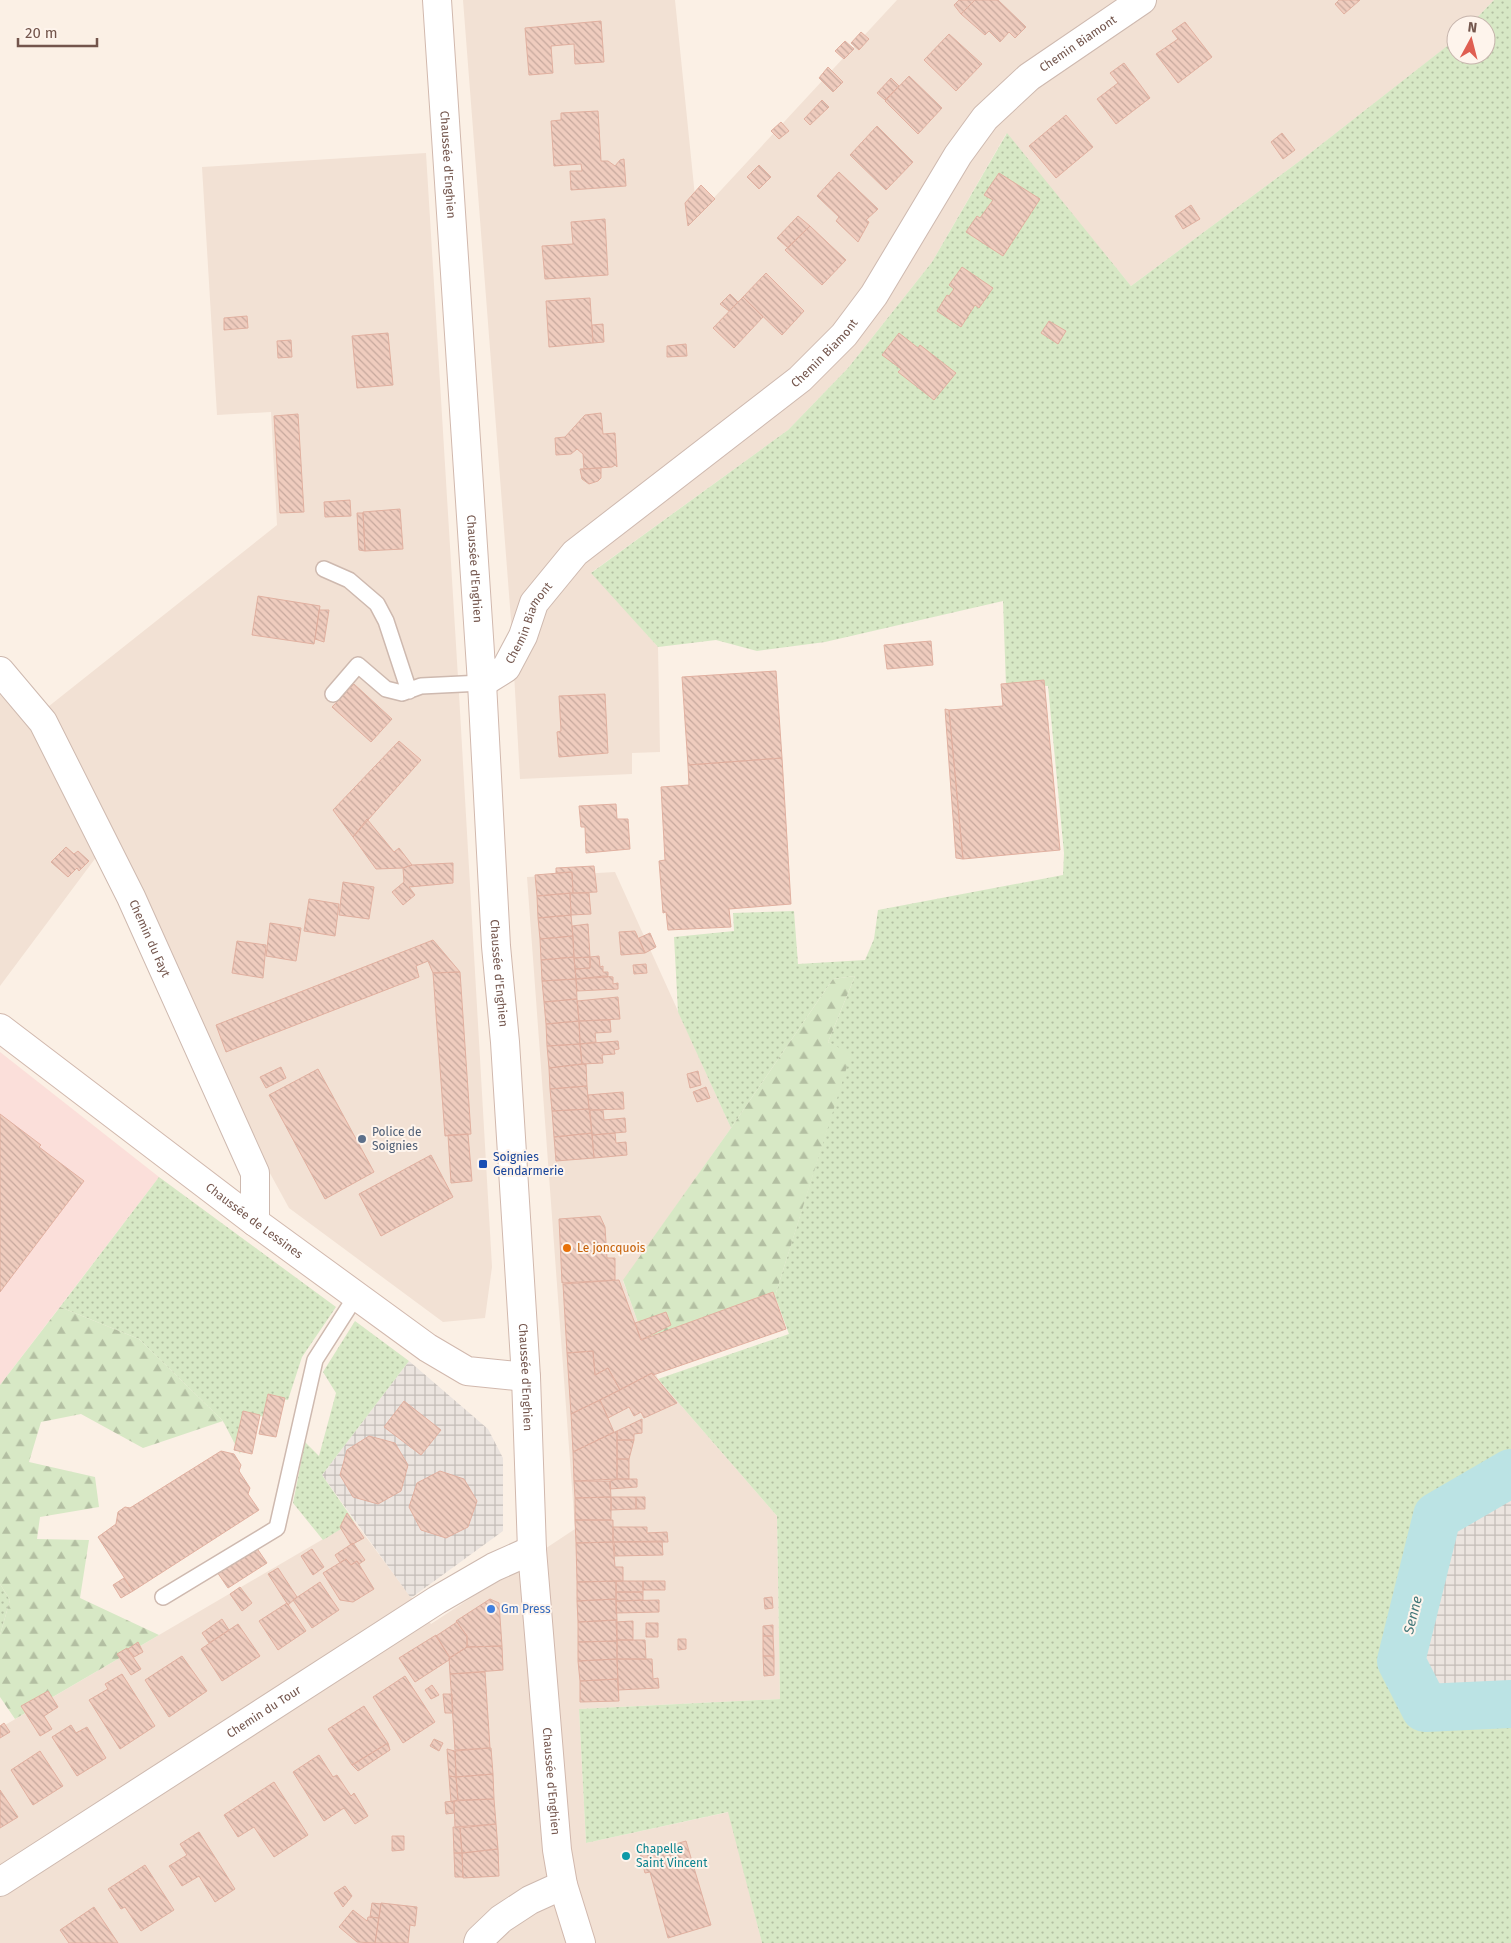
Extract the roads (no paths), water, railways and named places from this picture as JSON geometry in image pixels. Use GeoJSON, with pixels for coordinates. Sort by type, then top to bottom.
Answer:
{"type":"FeatureCollection","features":[{"type":"Feature","properties":{"kind":"main road","name":"Chaussée d'Enghien"},"geometry":{"type":"LineString","coordinates":[[437,0],[482,683],[496,946],[505,1042],[526,1377],[532,1550],[557,1850],[564,1885],[581,1943]]}},
{"type":"Feature","properties":{"kind":"main road","name":"Chemin Biamont"},"geometry":{"type":"LineString","coordinates":[[482,683],[506,668],[523,636],[534,603],[575,553],[800,379],[844,335],[874,295],[958,155],[985,118],[1029,77],[1142,0]]}},
{"type":"Feature","properties":{"kind":"main road","name":"Chemin du Fayt"},"geometry":{"type":"LineString","coordinates":[[0,671],[43,722],[131,897],[255,1173],[255,1222]]}},
{"type":"Feature","properties":{"kind":"main road","name":"Chaussée de Lessines"},"geometry":{"type":"LineString","coordinates":[[0,1028],[255,1222],[428,1348],[467,1371],[526,1377]]}},
{"type":"Feature","properties":{"kind":"main road","name":"Chemin du Tour"},"geometry":{"type":"LineString","coordinates":[[0,1882],[437,1600],[494,1567],[532,1550]]}},
{"type":"Feature","properties":{"kind":"main road"},"geometry":{"type":"LineString","coordinates":[[478,1943],[501,1919],[530,1900],[564,1885]]}},
{"type":"Feature","properties":{"kind":"lane"},"geometry":{"type":"LineString","coordinates":[[324,569],[349,580],[376,604],[386,621],[408,691]]}},
{"type":"Feature","properties":{"kind":"lane"},"geometry":{"type":"LineString","coordinates":[[333,694],[358,665],[386,689],[402,693],[421,686],[482,683]]}},
{"type":"Feature","properties":{"kind":"lane"},"geometry":{"type":"LineString","coordinates":[[164,1597],[276,1528],[315,1360],[356,1296]]}},
{"type":"Feature","properties":{"kind":"waterway","name":"Senne"},"geometry":{"type":"LineString","coordinates":[[1511,1473],[1437,1516],[1401,1661],[1425,1708],[1511,1704]]}},
{"type":"Feature","properties":{"kind":"place","name":"Police de Soignies"},"geometry":{"type":"Point","coordinates":[362,1139]}},
{"type":"Feature","properties":{"kind":"place","name":"Soignies Gendarmerie"},"geometry":{"type":"Point","coordinates":[483,1164]}},
{"type":"Feature","properties":{"kind":"place","name":"Le joncquois"},"geometry":{"type":"Point","coordinates":[567,1248]}},
{"type":"Feature","properties":{"kind":"place","name":"Gm Press"},"geometry":{"type":"Point","coordinates":[491,1609]}},
{"type":"Feature","properties":{"kind":"place","name":"Chapelle Saint Vincent"},"geometry":{"type":"Point","coordinates":[626,1856]}}]}
